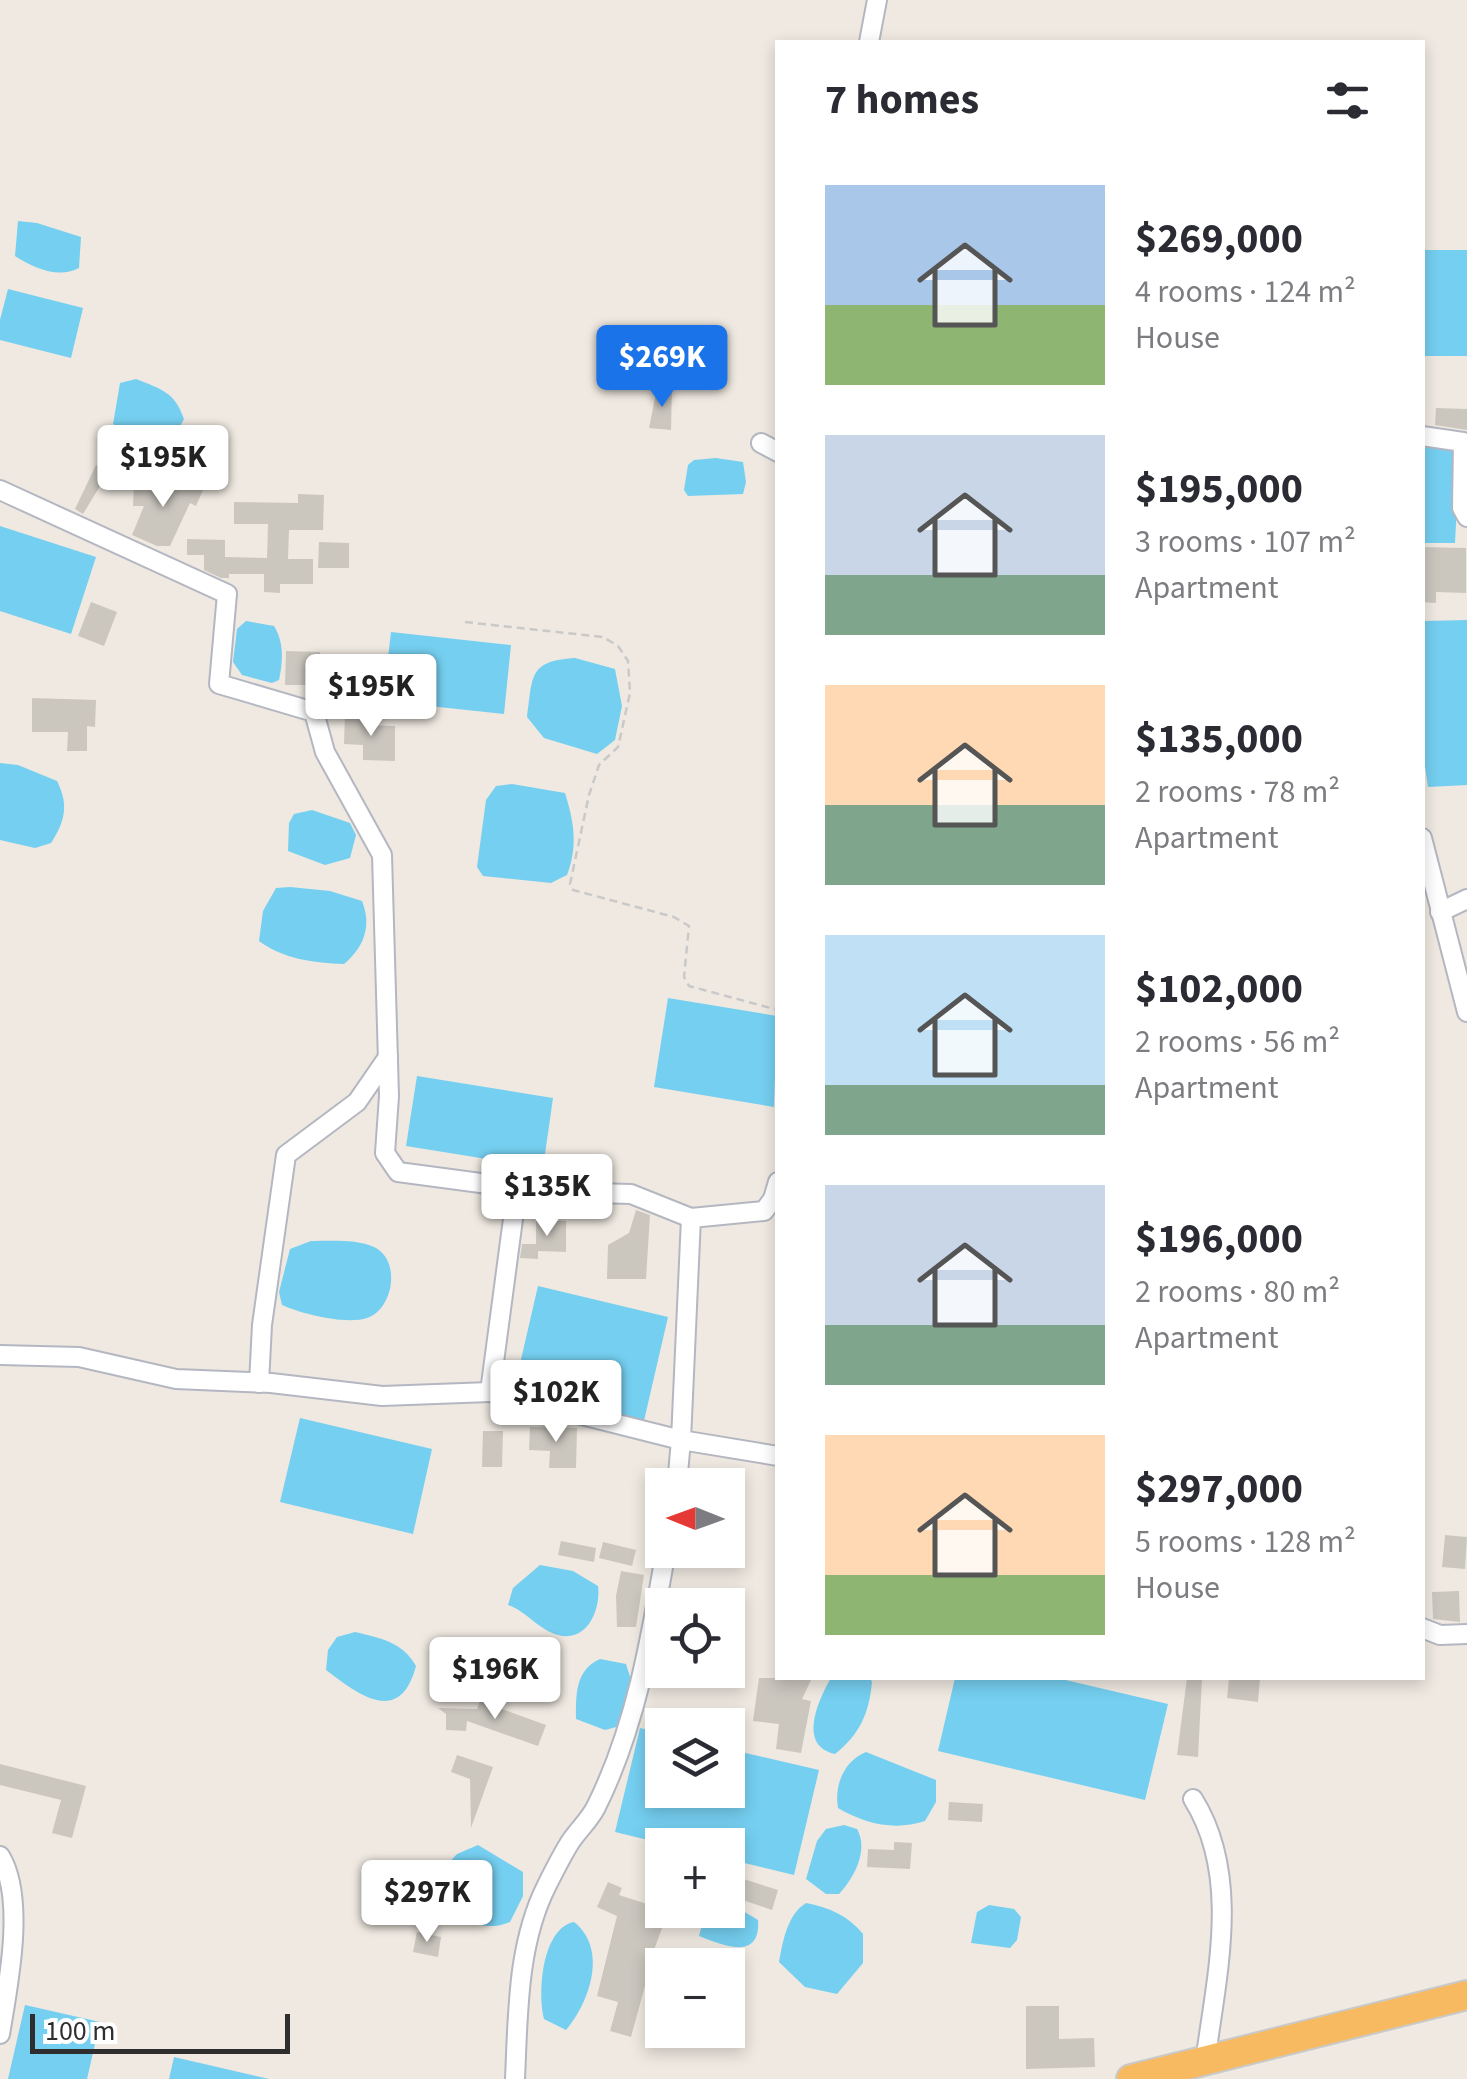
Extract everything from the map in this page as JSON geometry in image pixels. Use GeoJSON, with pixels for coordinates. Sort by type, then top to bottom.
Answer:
{"type":"FeatureCollection","features":[{"type":"Feature","properties":{"kind":"highway"},"geometry":{"type":"LineString","coordinates":[[1130,2079],[1467,1995]]}},
{"type":"Feature","properties":{"kind":"street"},"geometry":{"type":"LineString","coordinates":[[869,40],[877,0]]}},
{"type":"Feature","properties":{"kind":"street"},"geometry":{"type":"LineString","coordinates":[[1425,436],[1463,442],[1462,508],[1467,516]]}},
{"type":"Feature","properties":{"kind":"street"},"geometry":{"type":"LineString","coordinates":[[0,490],[228,594],[219,684],[314,712],[325,752],[382,855],[388,1057],[385,1153],[398,1172],[512,1190],[515,1204],[490,1392]]}},
{"type":"Feature","properties":{"kind":"street"},"geometry":{"type":"LineString","coordinates":[[1425,850],[1467,1012]]}},
{"type":"Feature","properties":{"kind":"street"},"geometry":{"type":"LineString","coordinates":[[1440,912],[1467,899]]}},
{"type":"Feature","properties":{"kind":"street"},"geometry":{"type":"LineString","coordinates":[[259,1382],[262,1324],[286,1155],[357,1102],[388,1057]]}},
{"type":"Feature","properties":{"kind":"street"},"geometry":{"type":"LineString","coordinates":[[515,1204],[558,1192],[631,1194],[691,1218],[764,1210],[775,1192]]}},
{"type":"Feature","properties":{"kind":"street"},"geometry":{"type":"LineString","coordinates":[[678,1468],[691,1218]]}},
{"type":"Feature","properties":{"kind":"street"},"geometry":{"type":"LineString","coordinates":[[0,1355],[79,1357],[176,1378],[259,1382],[382,1396],[490,1392],[680,1440],[775,1456]]}},
{"type":"Feature","properties":{"kind":"street"},"geometry":{"type":"LineString","coordinates":[[515,2079],[519,1980],[529,1940],[544,1889],[569,1844],[595,1810],[632,1712],[648,1652],[663,1568]]}},
{"type":"Feature","properties":{"kind":"street"},"geometry":{"type":"LineString","coordinates":[[1425,1629],[1440,1635],[1467,1634]]}},
{"type":"Feature","properties":{"kind":"street"},"geometry":{"type":"LineString","coordinates":[[1193,1799],[1206,1820],[1222,1890],[1205,2062]]}},
{"type":"Feature","properties":{"kind":"street"},"geometry":{"type":"LineString","coordinates":[[0,1856],[12,1886],[12,1918],[0,2034]]}},
{"type":"Feature","properties":{"kind":"path"},"geometry":{"type":"LineString","coordinates":[[465,622],[603,637],[618,646],[628,661],[630,693],[618,747],[598,764],[570,884],[572,890],[674,917],[689,926],[684,976],[689,986],[775,1009]]}},
{"type":"Feature","properties":{"kind":"water"},"geometry":{"type":"Polygon","coordinates":[[[18,221],[81,237],[79,268],[55,272],[15,256],[18,221]]]}},
{"type":"Feature","properties":{"kind":"water"},"geometry":{"type":"Polygon","coordinates":[[[1425,250],[1467,250],[1467,356],[1425,356],[1425,250]]]}},
{"type":"Feature","properties":{"kind":"water"},"geometry":{"type":"Polygon","coordinates":[[[8,289],[83,308],[71,358],[0,340],[0,320],[8,289]]]}},
{"type":"Feature","properties":{"kind":"water"},"geometry":{"type":"Polygon","coordinates":[[[136,379],[166,393],[180,410],[184,419],[168,447],[155,446],[113,424],[120,383],[136,379]]]}},
{"type":"Feature","properties":{"kind":"water"},"geometry":{"type":"Polygon","coordinates":[[[1425,441],[1460,447],[1455,543],[1425,543],[1425,441]]]}},
{"type":"Feature","properties":{"kind":"water"},"geometry":{"type":"Polygon","coordinates":[[[694,460],[743,462],[743,494],[688,496],[684,490],[688,465],[694,460]]]}},
{"type":"Feature","properties":{"kind":"water"},"geometry":{"type":"Polygon","coordinates":[[[0,526],[96,557],[71,634],[0,611],[0,526]]]}},
{"type":"Feature","properties":{"kind":"water"},"geometry":{"type":"Polygon","coordinates":[[[1467,620],[1467,785],[1428,787],[1425,621],[1467,620]]]}},
{"type":"Feature","properties":{"kind":"water"},"geometry":{"type":"Polygon","coordinates":[[[246,621],[274,626],[282,652],[279,680],[272,683],[242,675],[233,662],[237,629],[246,621]]]}},
{"type":"Feature","properties":{"kind":"water"},"geometry":{"type":"Polygon","coordinates":[[[391,632],[511,645],[504,714],[383,701],[391,632]]]}},
{"type":"Feature","properties":{"kind":"water"},"geometry":{"type":"Polygon","coordinates":[[[575,658],[615,669],[622,706],[615,740],[597,754],[544,738],[527,717],[536,673],[549,663],[575,658]]]}},
{"type":"Feature","properties":{"kind":"water"},"geometry":{"type":"Polygon","coordinates":[[[0,763],[18,765],[57,781],[64,813],[51,843],[35,848],[0,840],[0,763]]]}},
{"type":"Feature","properties":{"kind":"water"},"geometry":{"type":"Polygon","coordinates":[[[512,784],[565,793],[573,854],[567,875],[551,883],[483,876],[477,867],[486,800],[496,786],[512,784]]]}},
{"type":"Feature","properties":{"kind":"water"},"geometry":{"type":"Polygon","coordinates":[[[312,810],[350,823],[356,835],[350,858],[325,865],[288,851],[289,823],[294,814],[312,810]]]}},
{"type":"Feature","properties":{"kind":"water"},"geometry":{"type":"Polygon","coordinates":[[[276,888],[330,891],[362,901],[364,936],[357,951],[344,964],[299,959],[259,941],[263,911],[276,888]]]}},
{"type":"Feature","properties":{"kind":"water"},"geometry":{"type":"Polygon","coordinates":[[[668,998],[775,1016],[774,1107],[654,1087],[668,998]]]}},
{"type":"Feature","properties":{"kind":"water"},"geometry":{"type":"Polygon","coordinates":[[[417,1076],[553,1098],[543,1168],[406,1146],[417,1076]]]}},
{"type":"Feature","properties":{"kind":"water"},"geometry":{"type":"Polygon","coordinates":[[[311,1241],[360,1243],[383,1253],[391,1284],[376,1313],[358,1320],[336,1319],[282,1305],[279,1292],[290,1249],[311,1241]]]}},
{"type":"Feature","properties":{"kind":"water"},"geometry":{"type":"Polygon","coordinates":[[[538,1286],[668,1317],[643,1425],[513,1394],[538,1286]]]}},
{"type":"Feature","properties":{"kind":"water"},"geometry":{"type":"Polygon","coordinates":[[[300,1418],[432,1449],[413,1534],[280,1502],[300,1418]]]}},
{"type":"Feature","properties":{"kind":"water"},"geometry":{"type":"Polygon","coordinates":[[[540,1565],[573,1571],[598,1586],[595,1613],[577,1634],[551,1633],[508,1605],[513,1588],[540,1565]]]}},
{"type":"Feature","properties":{"kind":"water"},"geometry":{"type":"Polygon","coordinates":[[[355,1632],[390,1642],[411,1658],[416,1666],[400,1696],[378,1700],[365,1696],[326,1670],[328,1650],[337,1637],[355,1632]]]}},
{"type":"Feature","properties":{"kind":"water"},"geometry":{"type":"Polygon","coordinates":[[[600,1659],[626,1664],[633,1686],[620,1726],[605,1730],[576,1719],[581,1676],[600,1659]]]}},
{"type":"Feature","properties":{"kind":"water"},"geometry":{"type":"Polygon","coordinates":[[[830,1680],[872,1682],[862,1722],[835,1754],[817,1742],[814,1733],[821,1699],[830,1680]]]}},
{"type":"Feature","properties":{"kind":"water"},"geometry":{"type":"Polygon","coordinates":[[[955,1680],[1066,1680],[1168,1704],[1145,1800],[938,1751],[955,1680]]]}},
{"type":"Feature","properties":{"kind":"water"},"geometry":{"type":"Polygon","coordinates":[[[640,1728],[645,1729],[645,1808],[745,1808],[745,1753],[819,1770],[794,1875],[745,1863],[745,1828],[645,1828],[645,1839],[615,1832],[640,1728]]]}},
{"type":"Feature","properties":{"kind":"water"},"geometry":{"type":"Polygon","coordinates":[[[866,1752],[936,1780],[936,1802],[925,1821],[880,1824],[838,1808],[842,1775],[852,1761],[866,1752]]]}},
{"type":"Feature","properties":{"kind":"water"},"geometry":{"type":"Polygon","coordinates":[[[844,1825],[857,1829],[861,1855],[839,1894],[826,1894],[806,1879],[817,1841],[826,1829],[844,1825]]]}},
{"type":"Feature","properties":{"kind":"water"},"geometry":{"type":"Polygon","coordinates":[[[478,1845],[523,1872],[523,1896],[510,1922],[485,1926],[448,1911],[447,1865],[457,1854],[478,1845]]]}},
{"type":"Feature","properties":{"kind":"water"},"geometry":{"type":"Polygon","coordinates":[[[806,1903],[838,1913],[863,1934],[863,1963],[837,1994],[805,1987],[779,1962],[790,1921],[806,1903]]]}},
{"type":"Feature","properties":{"kind":"water"},"geometry":{"type":"Polygon","coordinates":[[[989,1905],[1014,1909],[1021,1917],[1017,1940],[1010,1948],[971,1943],[977,1912],[989,1905]]]}},
{"type":"Feature","properties":{"kind":"water"},"geometry":{"type":"Polygon","coordinates":[[[745,1912],[758,1920],[757,1933],[747,1946],[729,1946],[699,1936],[701,1928],[745,1928],[745,1912]]]}},
{"type":"Feature","properties":{"kind":"water"},"geometry":{"type":"Polygon","coordinates":[[[574,1922],[590,1946],[592,1975],[582,2005],[566,2030],[544,2019],[542,1978],[555,1936],[574,1922]]]}},
{"type":"Feature","properties":{"kind":"water"},"geometry":{"type":"Polygon","coordinates":[[[25,2005],[100,2022],[87,2079],[8,2079],[25,2005]]]}},
{"type":"Feature","properties":{"kind":"water"},"geometry":{"type":"Polygon","coordinates":[[[174,2057],[269,2079],[169,2079],[174,2057]]]}},
{"type":"Feature","properties":{"kind":"building"},"geometry":{"type":"Polygon","coordinates":[[[657,388],[672,388],[671,430],[649,428],[657,388]]]}},
{"type":"Feature","properties":{"kind":"building"},"geometry":{"type":"Polygon","coordinates":[[[1436,408],[1467,409],[1467,430],[1435,425],[1436,408]]]}},
{"type":"Feature","properties":{"kind":"building"},"geometry":{"type":"Polygon","coordinates":[[[96,465],[116,475],[108,490],[100,486],[83,514],[75,509],[96,465]]]}},
{"type":"Feature","properties":{"kind":"building"},"geometry":{"type":"Polygon","coordinates":[[[175,478],[203,490],[196,506],[190,503],[170,546],[157,546],[132,535],[144,506],[133,506],[134,484],[172,485],[175,478]]]}},
{"type":"Feature","properties":{"kind":"building"},"geometry":{"type":"Polygon","coordinates":[[[298,494],[324,495],[323,530],[289,530],[288,559],[313,559],[313,584],[280,584],[280,593],[264,592],[264,574],[229,574],[229,578],[221,578],[204,570],[204,555],[187,555],[187,539],[225,540],[225,557],[267,558],[268,524],[234,524],[234,502],[298,503],[298,494]]]}},
{"type":"Feature","properties":{"kind":"building"},"geometry":{"type":"Polygon","coordinates":[[[319,542],[349,543],[349,568],[318,568],[319,542]]]}},
{"type":"Feature","properties":{"kind":"building"},"geometry":{"type":"Polygon","coordinates":[[[1425,547],[1466,548],[1466,593],[1436,592],[1436,603],[1425,602],[1425,547]]]}},
{"type":"Feature","properties":{"kind":"building"},"geometry":{"type":"Polygon","coordinates":[[[91,602],[117,612],[104,646],[78,636],[91,602]]]}},
{"type":"Feature","properties":{"kind":"building"},"geometry":{"type":"Polygon","coordinates":[[[286,651],[320,652],[319,685],[285,685],[286,651]]]}},
{"type":"Feature","properties":{"kind":"building"},"geometry":{"type":"Polygon","coordinates":[[[32,698],[96,700],[95,727],[87,726],[87,751],[67,751],[68,732],[32,732],[32,698]]]}},
{"type":"Feature","properties":{"kind":"building"},"geometry":{"type":"Polygon","coordinates":[[[345,714],[363,715],[363,725],[395,726],[395,761],[363,760],[363,745],[344,744],[345,714]]]}},
{"type":"Feature","properties":{"kind":"building"},"geometry":{"type":"Polygon","coordinates":[[[636,1210],[650,1215],[646,1279],[607,1279],[608,1245],[629,1233],[636,1210]]]}},
{"type":"Feature","properties":{"kind":"building"},"geometry":{"type":"Polygon","coordinates":[[[536,1221],[566,1221],[566,1252],[538,1251],[538,1259],[520,1258],[522,1244],[536,1244],[536,1221]]]}},
{"type":"Feature","properties":{"kind":"building"},"geometry":{"type":"Polygon","coordinates":[[[530,1427],[577,1428],[576,1468],[549,1468],[550,1451],[529,1450],[530,1427]]]}},
{"type":"Feature","properties":{"kind":"building"},"geometry":{"type":"Polygon","coordinates":[[[483,1431],[503,1431],[502,1467],[482,1467],[483,1431]]]}},
{"type":"Feature","properties":{"kind":"building"},"geometry":{"type":"Polygon","coordinates":[[[1445,1535],[1467,1537],[1465,1569],[1442,1567],[1445,1535]]]}},
{"type":"Feature","properties":{"kind":"building"},"geometry":{"type":"Polygon","coordinates":[[[561,1541],[596,1548],[594,1562],[558,1555],[561,1541]]]}},
{"type":"Feature","properties":{"kind":"building"},"geometry":{"type":"Polygon","coordinates":[[[603,1542],[636,1550],[632,1566],[599,1558],[603,1542]]]}},
{"type":"Feature","properties":{"kind":"building"},"geometry":{"type":"Polygon","coordinates":[[[621,1571],[644,1575],[636,1627],[617,1627],[616,1596],[621,1571]]]}},
{"type":"Feature","properties":{"kind":"building"},"geometry":{"type":"Polygon","coordinates":[[[1459,1591],[1460,1622],[1433,1619],[1432,1592],[1459,1591]]]}},
{"type":"Feature","properties":{"kind":"building"},"geometry":{"type":"Polygon","coordinates":[[[759,1678],[811,1680],[802,1699],[811,1701],[801,1753],[776,1749],[779,1724],[753,1721],[759,1678]]]}},
{"type":"Feature","properties":{"kind":"building"},"geometry":{"type":"Polygon","coordinates":[[[1187,1680],[1202,1680],[1198,1757],[1177,1755],[1187,1680]]]}},
{"type":"Feature","properties":{"kind":"building"},"geometry":{"type":"Polygon","coordinates":[[[1229,1680],[1260,1680],[1258,1702],[1227,1698],[1229,1680]]]}},
{"type":"Feature","properties":{"kind":"building"},"geometry":{"type":"Polygon","coordinates":[[[480,1701],[546,1725],[538,1746],[467,1721],[466,1731],[446,1730],[446,1714],[438,1708],[477,1709],[480,1701]]]}},
{"type":"Feature","properties":{"kind":"building"},"geometry":{"type":"Polygon","coordinates":[[[457,1755],[493,1767],[471,1828],[470,1779],[451,1772],[457,1755]]]}},
{"type":"Feature","properties":{"kind":"building"},"geometry":{"type":"Polygon","coordinates":[[[0,1764],[86,1786],[72,1838],[52,1833],[61,1800],[0,1785],[0,1764]]]}},
{"type":"Feature","properties":{"kind":"building"},"geometry":{"type":"Polygon","coordinates":[[[949,1802],[983,1804],[982,1822],[948,1820],[949,1802]]]}},
{"type":"Feature","properties":{"kind":"building"},"geometry":{"type":"Polygon","coordinates":[[[894,1842],[912,1843],[910,1869],[867,1867],[868,1849],[894,1850],[894,1842]]]}},
{"type":"Feature","properties":{"kind":"building"},"geometry":{"type":"Polygon","coordinates":[[[745,1879],[778,1890],[772,1910],[745,1901],[745,1879]]]}},
{"type":"Feature","properties":{"kind":"building"},"geometry":{"type":"Polygon","coordinates":[[[608,1882],[622,1888],[619,1895],[645,1903],[645,1928],[662,1928],[655,1948],[645,1948],[645,1986],[631,2037],[610,2031],[618,2002],[597,1996],[617,1916],[597,1907],[608,1882]]]}},
{"type":"Feature","properties":{"kind":"building"},"geometry":{"type":"Polygon","coordinates":[[[417,1932],[441,1937],[438,1957],[413,1952],[417,1932]]]}},
{"type":"Feature","properties":{"kind":"building"},"geometry":{"type":"Polygon","coordinates":[[[1026,2006],[1059,2006],[1059,2039],[1094,2038],[1095,2067],[1026,2069],[1026,2006]]]}}]}
